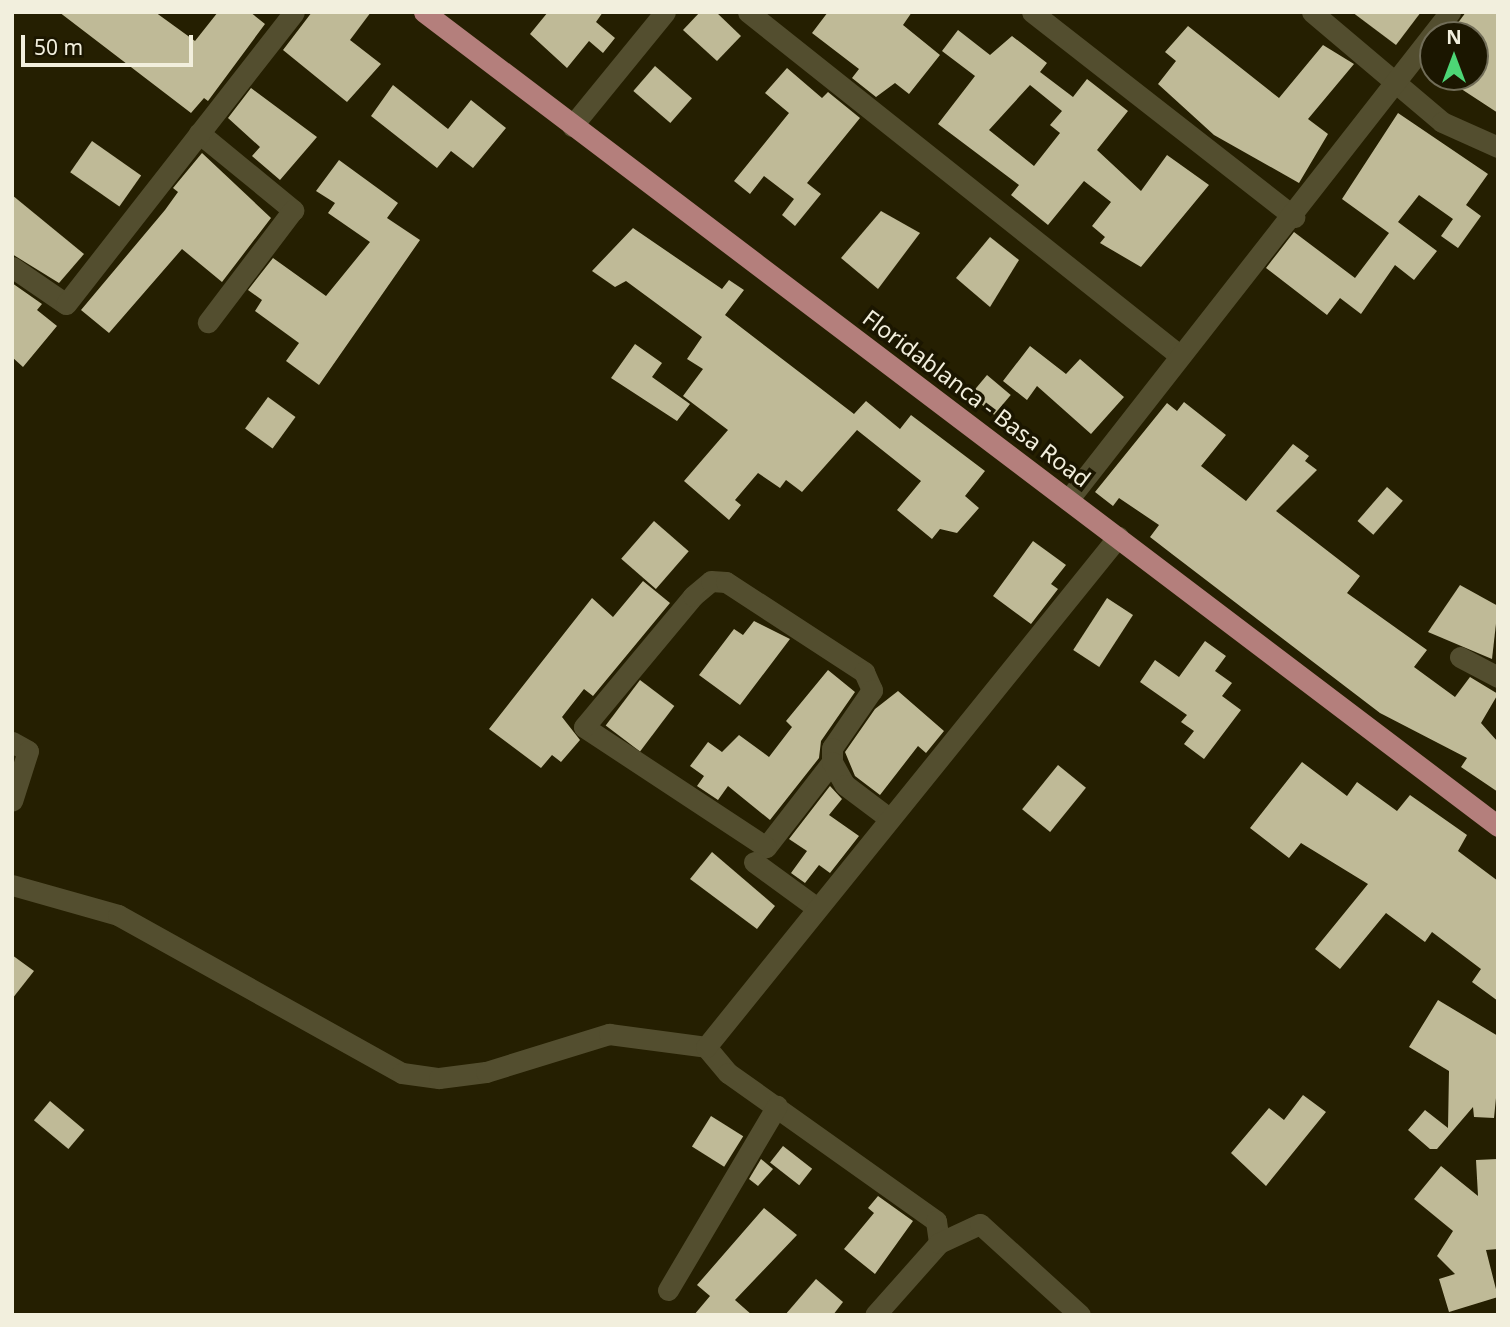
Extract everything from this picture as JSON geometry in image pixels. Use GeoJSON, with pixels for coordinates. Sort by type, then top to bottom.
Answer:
{"type":"FeatureCollection","features":[{"type":"Feature","properties":{"kind":"main road","name":"Floridablanca - Basa Road"},"geometry":{"type":"LineString","coordinates":[[424,12],[1498,827]]}},
{"type":"Feature","properties":{"kind":"street"},"geometry":{"type":"LineString","coordinates":[[12,267],[66,304],[294,12]]}},
{"type":"Feature","properties":{"kind":"street"},"geometry":{"type":"LineString","coordinates":[[572,126],[665,12]]}},
{"type":"Feature","properties":{"kind":"street"},"geometry":{"type":"LineString","coordinates":[[748,12],[1178,354]]}},
{"type":"Feature","properties":{"kind":"street"},"geometry":{"type":"LineString","coordinates":[[1032,12],[1294,217]]}},
{"type":"Feature","properties":{"kind":"street"},"geometry":{"type":"LineString","coordinates":[[1312,12],[1442,122],[1498,147]]}},
{"type":"Feature","properties":{"kind":"street"},"geometry":{"type":"LineString","coordinates":[[1069,500],[1178,354],[1294,217],[1450,12]]}},
{"type":"Feature","properties":{"kind":"street"},"geometry":{"type":"LineString","coordinates":[[200,133],[293,210],[208,322]]}},
{"type":"Feature","properties":{"kind":"street"},"geometry":{"type":"LineString","coordinates":[[706,1047],[1118,537]]}},
{"type":"Feature","properties":{"kind":"street"},"geometry":{"type":"LineString","coordinates":[[832,762],[766,847],[584,727],[693,596],[711,581],[726,582],[864,672],[872,690],[832,748],[832,762],[845,785],[889,818]]}},
{"type":"Feature","properties":{"kind":"street"},"geometry":{"type":"LineString","coordinates":[[1460,657],[1498,677]]}},
{"type":"Feature","properties":{"kind":"street"},"geometry":{"type":"LineString","coordinates":[[12,742],[28,751],[12,801]]}},
{"type":"Feature","properties":{"kind":"street"},"geometry":{"type":"LineString","coordinates":[[754,862],[817,908]]}},
{"type":"Feature","properties":{"kind":"street"},"geometry":{"type":"LineString","coordinates":[[12,885],[118,915],[402,1073],[439,1078],[486,1072],[609,1034],[706,1047],[728,1073],[927,1213],[942,1232],[939,1243]]}},
{"type":"Feature","properties":{"kind":"street"},"geometry":{"type":"LineString","coordinates":[[668,1290],[777,1107]]}},
{"type":"Feature","properties":{"kind":"street"},"geometry":{"type":"LineString","coordinates":[[875,1315],[939,1243],[980,1224],[1080,1315]]}},
{"type":"Feature","properties":{"kind":"building"},"geometry":{"type":"Polygon","coordinates":[[[59,12],[155,12],[195,41],[218,12],[250,12],[265,24],[208,101],[204,98],[191,113],[59,12]]]}},
{"type":"Feature","properties":{"kind":"building"},"geometry":{"type":"Polygon","coordinates":[[[312,12],[371,12],[350,40],[381,64],[347,102],[283,50],[312,12]]]}},
{"type":"Feature","properties":{"kind":"building"},"geometry":{"type":"Polygon","coordinates":[[[548,12],[603,12],[596,22],[615,38],[603,53],[589,41],[567,68],[530,34],[548,12]]]}},
{"type":"Feature","properties":{"kind":"building"},"geometry":{"type":"Polygon","coordinates":[[[700,12],[716,12],[741,36],[717,61],[683,30],[700,12]]]}},
{"type":"Feature","properties":{"kind":"building"},"geometry":{"type":"Polygon","coordinates":[[[828,12],[912,12],[903,25],[940,55],[909,94],[895,83],[876,97],[852,78],[859,69],[812,33],[828,12]]]}},
{"type":"Feature","properties":{"kind":"building"},"geometry":{"type":"Polygon","coordinates":[[[1352,12],[1421,12],[1396,45],[1352,12]]]}},
{"type":"Feature","properties":{"kind":"building"},"geometry":{"type":"Polygon","coordinates":[[[1466,12],[1498,12],[1498,113],[1464,91],[1489,91],[1489,21],[1459,21],[1466,12]]]}},
{"type":"Feature","properties":{"kind":"building"},"geometry":{"type":"Polygon","coordinates":[[[1188,26],[1279,98],[1323,45],[1354,64],[1308,119],[1328,134],[1299,183],[1214,135],[1158,84],[1176,61],[1165,52],[1188,26]]]}},
{"type":"Feature","properties":{"kind":"building"},"geometry":{"type":"Polygon","coordinates":[[[958,30],[990,55],[1012,36],[1047,63],[1040,72],[1073,97],[1087,79],[1128,111],[1097,150],[1141,191],[1167,155],[1209,185],[1141,267],[1100,243],[1105,237],[1092,226],[1111,202],[1084,181],[1048,225],[1011,195],[1019,185],[938,124],[975,76],[942,51],[958,30]],[[1030,85],[989,130],[1034,166],[1060,133],[1050,125],[1062,111],[1030,85]]]}},
{"type":"Feature","properties":{"kind":"building"},"geometry":{"type":"Polygon","coordinates":[[[655,66],[692,98],[670,123],[633,91],[655,66]]]}},
{"type":"Feature","properties":{"kind":"building"},"geometry":{"type":"Polygon","coordinates":[[[787,68],[822,98],[828,92],[860,118],[807,183],[821,194],[795,226],[782,215],[794,199],[764,176],[750,194],[734,181],[789,113],[765,93],[787,68]]]}},
{"type":"Feature","properties":{"kind":"building"},"geometry":{"type":"Polygon","coordinates":[[[393,85],[448,129],[471,100],[506,128],[473,168],[451,151],[437,168],[371,116],[393,85]]]}},
{"type":"Feature","properties":{"kind":"building"},"geometry":{"type":"Polygon","coordinates":[[[251,88],[317,137],[280,180],[252,156],[260,147],[228,118],[251,88]]]}},
{"type":"Feature","properties":{"kind":"building"},"geometry":{"type":"Polygon","coordinates":[[[1398,113],[1488,174],[1466,205],[1481,216],[1458,248],[1441,236],[1453,219],[1419,195],[1398,222],[1437,251],[1414,280],[1395,265],[1361,314],[1340,298],[1327,315],[1266,268],[1294,232],[1355,278],[1389,233],[1342,199],[1398,113]]]}},
{"type":"Feature","properties":{"kind":"building"},"geometry":{"type":"Polygon","coordinates":[[[92,141],[141,175],[119,207],[70,172],[92,141]]]}},
{"type":"Feature","properties":{"kind":"building"},"geometry":{"type":"Polygon","coordinates":[[[202,153],[271,218],[222,282],[182,249],[109,333],[81,310],[165,210],[178,192],[173,188],[202,153]]]}},
{"type":"Feature","properties":{"kind":"building"},"geometry":{"type":"Polygon","coordinates":[[[339,160],[398,203],[387,218],[420,240],[319,385],[286,361],[299,343],[255,311],[262,300],[248,290],[273,258],[326,296],[370,242],[328,213],[335,203],[316,191],[339,160]]]}},
{"type":"Feature","properties":{"kind":"building"},"geometry":{"type":"Polygon","coordinates":[[[12,195],[84,254],[59,283],[12,254],[12,195]]]}},
{"type":"Feature","properties":{"kind":"building"},"geometry":{"type":"Polygon","coordinates":[[[881,211],[920,233],[878,289],[841,258],[881,211]]]}},
{"type":"Feature","properties":{"kind":"building"},"geometry":{"type":"Polygon","coordinates":[[[633,228],[722,289],[729,280],[744,290],[725,315],[854,414],[866,401],[900,429],[911,415],[985,471],[965,496],[979,508],[957,533],[940,529],[932,539],[897,510],[921,481],[857,430],[802,492],[786,480],[780,488],[758,473],[735,500],[741,505],[729,520],[684,481],[728,430],[683,396],[703,369],[687,359],[702,337],[626,281],[615,287],[592,271],[633,228]]]}},
{"type":"Feature","properties":{"kind":"building"},"geometry":{"type":"Polygon","coordinates":[[[990,237],[1019,260],[990,307],[956,278],[990,237]]]}},
{"type":"Feature","properties":{"kind":"building"},"geometry":{"type":"Polygon","coordinates":[[[12,283],[42,304],[37,310],[57,326],[23,367],[12,357],[12,283]]]}},
{"type":"Feature","properties":{"kind":"building"},"geometry":{"type":"Polygon","coordinates":[[[635,344],[662,363],[652,377],[690,404],[677,421],[611,378],[635,344]]]}},
{"type":"Feature","properties":{"kind":"building"},"geometry":{"type":"Polygon","coordinates":[[[1030,346],[1066,374],[1080,359],[1124,397],[1091,434],[1037,386],[1027,400],[1003,381],[1030,346]]]}},
{"type":"Feature","properties":{"kind":"building"},"geometry":{"type":"Polygon","coordinates":[[[987,375],[1011,395],[994,415],[970,395],[987,375]]]}},
{"type":"Feature","properties":{"kind":"building"},"geometry":{"type":"Polygon","coordinates":[[[268,397],[296,417],[273,449],[245,429],[268,397]]]}},
{"type":"Feature","properties":{"kind":"building"},"geometry":{"type":"Polygon","coordinates":[[[1184,402],[1226,435],[1201,466],[1246,501],[1293,444],[1309,456],[1305,461],[1317,470],[1276,511],[1360,576],[1347,593],[1427,650],[1414,667],[1455,697],[1470,677],[1498,694],[1481,723],[1498,742],[1498,792],[1461,767],[1467,758],[1380,713],[1150,537],[1159,525],[1119,498],[1113,506],[1095,492],[1167,403],[1177,411],[1184,402]]]}},
{"type":"Feature","properties":{"kind":"building"},"geometry":{"type":"Polygon","coordinates":[[[1387,487],[1403,501],[1373,535],[1357,521],[1387,487]]]}},
{"type":"Feature","properties":{"kind":"building"},"geometry":{"type":"Polygon","coordinates":[[[654,521],[689,551],[656,589],[621,559],[654,521]]]}},
{"type":"Feature","properties":{"kind":"building"},"geometry":{"type":"Polygon","coordinates":[[[1033,541],[1066,565],[1051,584],[1058,589],[1031,624],[993,596],[1033,541]]]}},
{"type":"Feature","properties":{"kind":"building"},"geometry":{"type":"Polygon","coordinates":[[[643,581],[670,603],[593,696],[584,689],[562,717],[580,740],[561,762],[552,755],[541,768],[489,729],[592,598],[613,617],[643,581]]]}},
{"type":"Feature","properties":{"kind":"building"},"geometry":{"type":"Polygon","coordinates":[[[1460,585],[1498,606],[1492,659],[1428,632],[1460,585]]]}},
{"type":"Feature","properties":{"kind":"building"},"geometry":{"type":"Polygon","coordinates":[[[1107,598],[1133,615],[1099,667],[1073,650],[1107,598]]]}},
{"type":"Feature","properties":{"kind":"building"},"geometry":{"type":"Polygon","coordinates":[[[754,621],[790,639],[740,705],[699,675],[734,629],[743,635],[754,621]]]}},
{"type":"Feature","properties":{"kind":"building"},"geometry":{"type":"Polygon","coordinates":[[[1205,641],[1226,656],[1215,671],[1232,683],[1222,696],[1241,710],[1204,759],[1184,744],[1194,731],[1181,722],[1187,715],[1140,682],[1155,660],[1179,677],[1205,641]]]}},
{"type":"Feature","properties":{"kind":"building"},"geometry":{"type":"Polygon","coordinates":[[[828,670],[855,692],[821,741],[819,758],[770,820],[728,786],[718,800],[697,786],[704,776],[690,766],[708,742],[722,752],[739,735],[769,757],[792,727],[786,721],[828,670]]]}},
{"type":"Feature","properties":{"kind":"building"},"geometry":{"type":"Polygon","coordinates":[[[640,680],[674,706],[640,751],[606,726],[640,680]]]}},
{"type":"Feature","properties":{"kind":"building"},"geometry":{"type":"Polygon","coordinates":[[[898,691],[944,731],[926,753],[918,746],[880,795],[855,776],[845,752],[875,709],[898,691]]]}},
{"type":"Feature","properties":{"kind":"building"},"geometry":{"type":"Polygon","coordinates":[[[1302,762],[1347,796],[1357,782],[1397,811],[1410,795],[1467,835],[1458,851],[1498,881],[1498,1001],[1472,982],[1481,969],[1432,932],[1425,942],[1386,913],[1340,969],[1315,949],[1368,884],[1301,843],[1289,858],[1250,828],[1302,762]]]}},
{"type":"Feature","properties":{"kind":"building"},"geometry":{"type":"Polygon","coordinates":[[[1058,765],[1086,788],[1050,832],[1022,809],[1058,765]]]}},
{"type":"Feature","properties":{"kind":"building"},"geometry":{"type":"Polygon","coordinates":[[[830,786],[842,799],[829,815],[859,836],[830,873],[819,865],[805,883],[791,873],[807,851],[789,839],[830,786]]]}},
{"type":"Feature","properties":{"kind":"building"},"geometry":{"type":"Polygon","coordinates":[[[712,852],[775,906],[757,929],[690,879],[712,852]]]}},
{"type":"Feature","properties":{"kind":"building"},"geometry":{"type":"Polygon","coordinates":[[[12,955],[34,971],[12,999],[12,955]]]}},
{"type":"Feature","properties":{"kind":"building"},"geometry":{"type":"Polygon","coordinates":[[[1438,1000],[1498,1036],[1498,1078],[1494,1118],[1474,1117],[1473,1107],[1437,1149],[1430,1149],[1408,1130],[1425,1110],[1448,1128],[1449,1071],[1409,1047],[1438,1000]]]}},
{"type":"Feature","properties":{"kind":"building"},"geometry":{"type":"Polygon","coordinates":[[[1303,1095],[1326,1112],[1266,1186],[1231,1153],[1269,1108],[1284,1120],[1303,1095]]]}},
{"type":"Feature","properties":{"kind":"building"},"geometry":{"type":"Polygon","coordinates":[[[50,1101],[84,1130],[68,1149],[34,1120],[50,1101]]]}},
{"type":"Feature","properties":{"kind":"building"},"geometry":{"type":"Polygon","coordinates":[[[711,1116],[743,1136],[724,1167],[692,1147],[711,1116]]]}},
{"type":"Feature","properties":{"kind":"building"},"geometry":{"type":"Polygon","coordinates":[[[783,1146],[812,1169],[799,1185],[770,1163],[783,1146]]]}},
{"type":"Feature","properties":{"kind":"building"},"geometry":{"type":"Polygon","coordinates":[[[761,1159],[773,1169],[758,1186],[749,1179],[761,1159]]]}},
{"type":"Feature","properties":{"kind":"building"},"geometry":{"type":"Polygon","coordinates":[[[1498,1159],[1498,1249],[1486,1250],[1498,1297],[1449,1312],[1439,1279],[1455,1274],[1437,1256],[1453,1231],[1414,1199],[1441,1166],[1478,1196],[1476,1160],[1498,1159]]]}},
{"type":"Feature","properties":{"kind":"building"},"geometry":{"type":"Polygon","coordinates":[[[878,1196],[913,1221],[875,1274],[844,1249],[874,1213],[868,1208],[878,1196]]]}},
{"type":"Feature","properties":{"kind":"building"},"geometry":{"type":"Polygon","coordinates":[[[764,1208],[797,1235],[735,1300],[752,1315],[694,1315],[710,1296],[697,1285],[764,1208]]]}},
{"type":"Feature","properties":{"kind":"building"},"geometry":{"type":"Polygon","coordinates":[[[816,1279],[843,1302],[833,1315],[785,1315],[816,1279]]]}}]}
